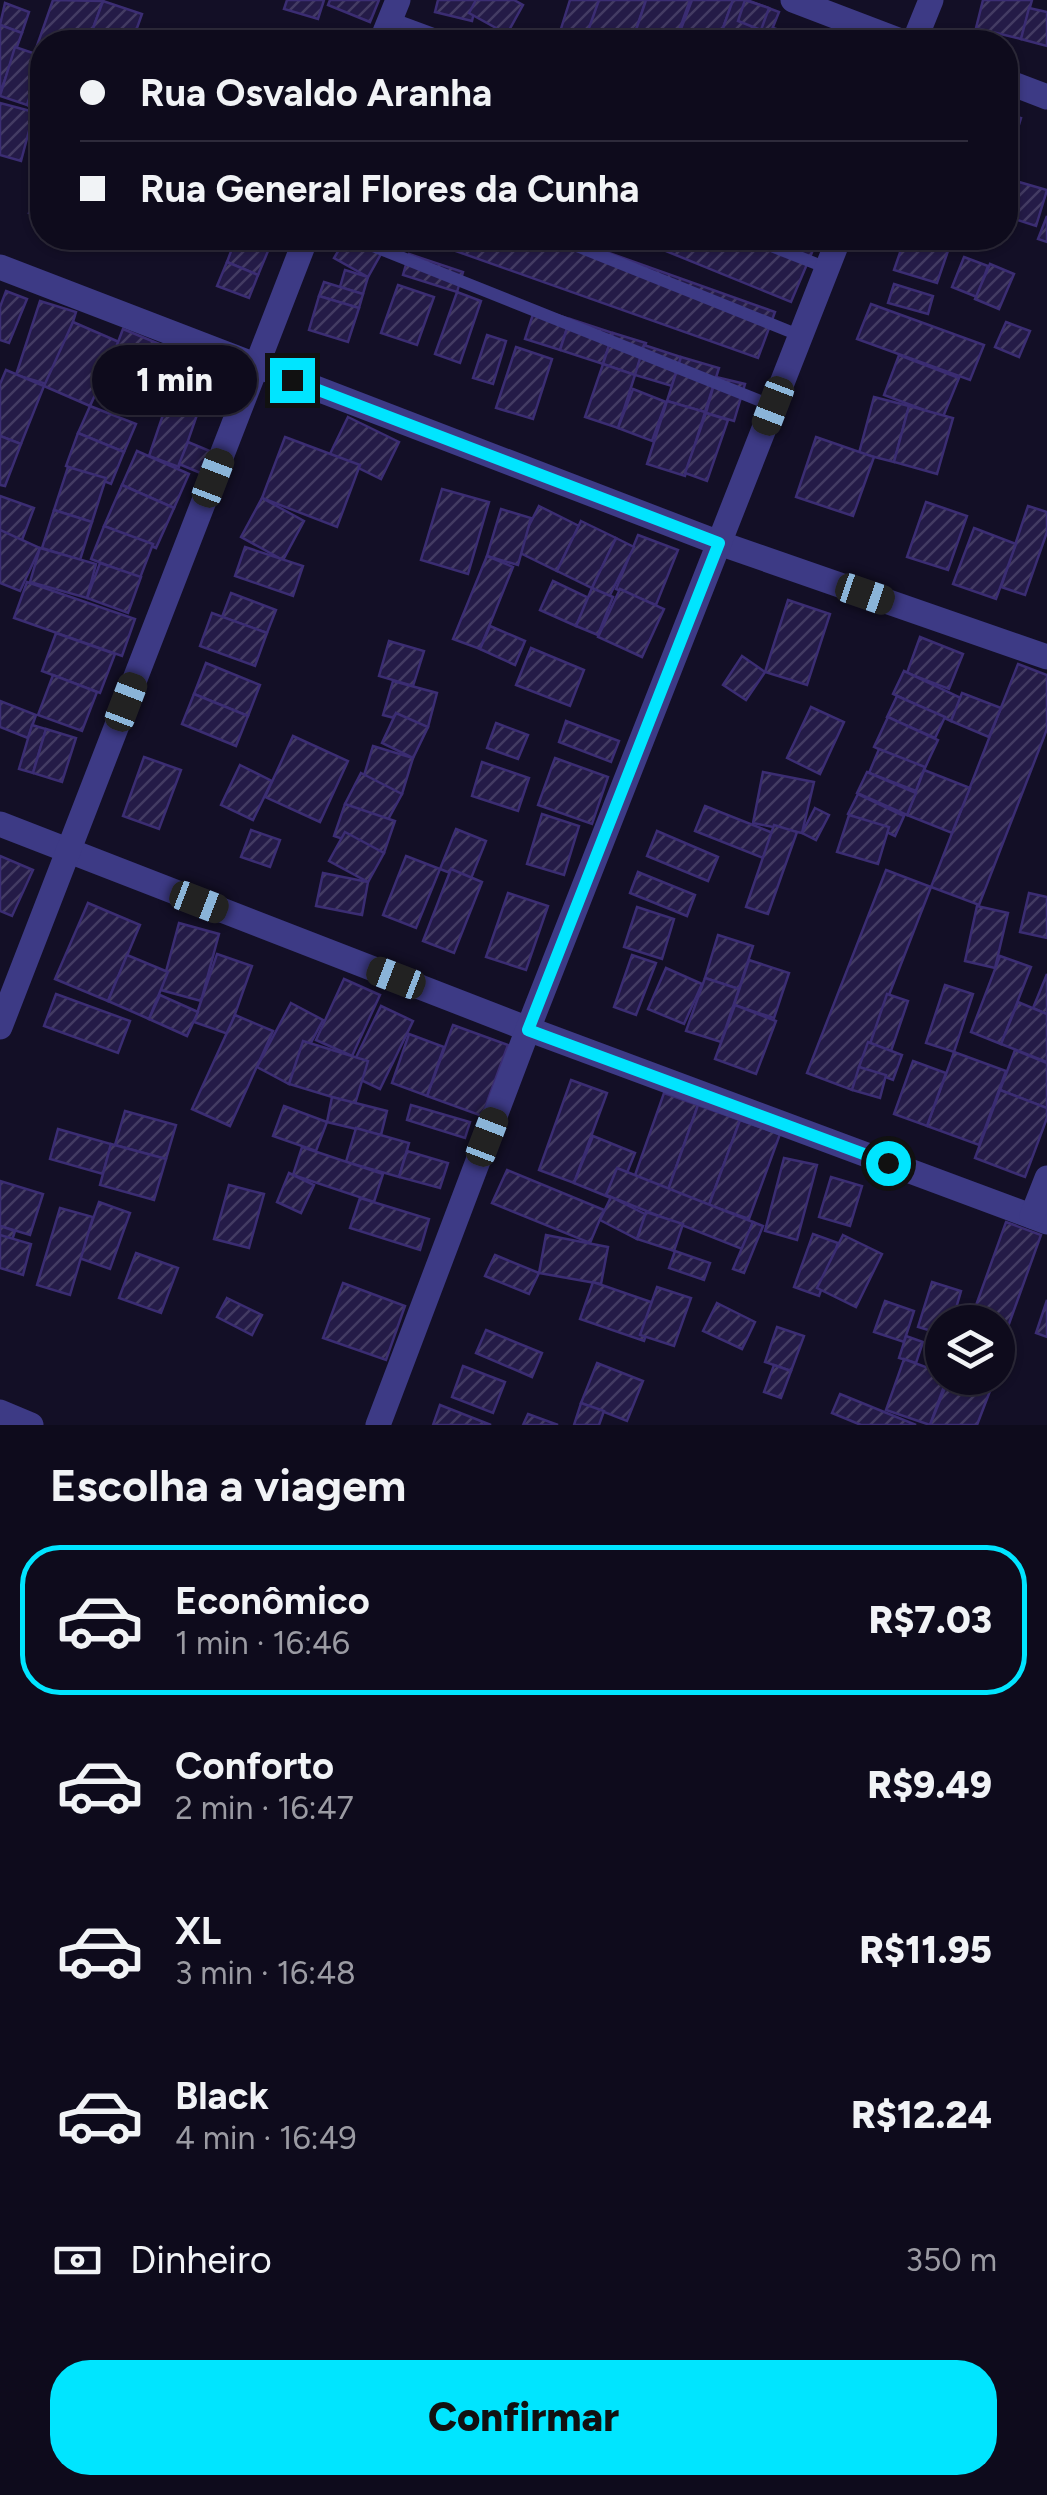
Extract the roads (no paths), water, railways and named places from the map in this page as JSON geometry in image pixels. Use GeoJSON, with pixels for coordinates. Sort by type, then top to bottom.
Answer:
{"type":"FeatureCollection","features":[{"type":"Feature","properties":{"kind":"street"},"geometry":{"type":"LineString","coordinates":[[793,0],[872,30]]}},
{"type":"Feature","properties":{"kind":"street"},"geometry":{"type":"LineString","coordinates":[[919,30],[931,0]]}},
{"type":"Feature","properties":{"kind":"street"},"geometry":{"type":"LineString","coordinates":[[1018,86],[1047,96]]}},
{"type":"Feature","properties":{"kind":"street"},"geometry":{"type":"LineString","coordinates":[[0,1026],[301,250]]}},
{"type":"Feature","properties":{"kind":"street"},"geometry":{"type":"LineString","coordinates":[[378,1425],[528,1030],[834,250]]}},
{"type":"Feature","properties":{"kind":"street"},"geometry":{"type":"LineString","coordinates":[[0,266],[719,543],[1047,657]]}},
{"type":"Feature","properties":{"kind":"street"},"geometry":{"type":"LineString","coordinates":[[0,824],[528,1030],[1040,1219],[1047,1178]]}},
{"type":"Feature","properties":{"kind":"street"},"geometry":{"type":"LineString","coordinates":[[0,1412],[31,1425]]}},
{"type":"Feature","properties":{"kind":"lane"},"geometry":{"type":"LineString","coordinates":[[390,20],[420,30]]}},
{"type":"Feature","properties":{"kind":"lane"},"geometry":{"type":"LineString","coordinates":[[383,250],[773,406]]}},
{"type":"Feature","properties":{"kind":"lane"},"geometry":{"type":"LineString","coordinates":[[601,250],[800,336]]}},
{"type":"Feature","properties":{"kind":"lane"},"geometry":{"type":"LineString","coordinates":[[781,250],[827,268]]}}]}
